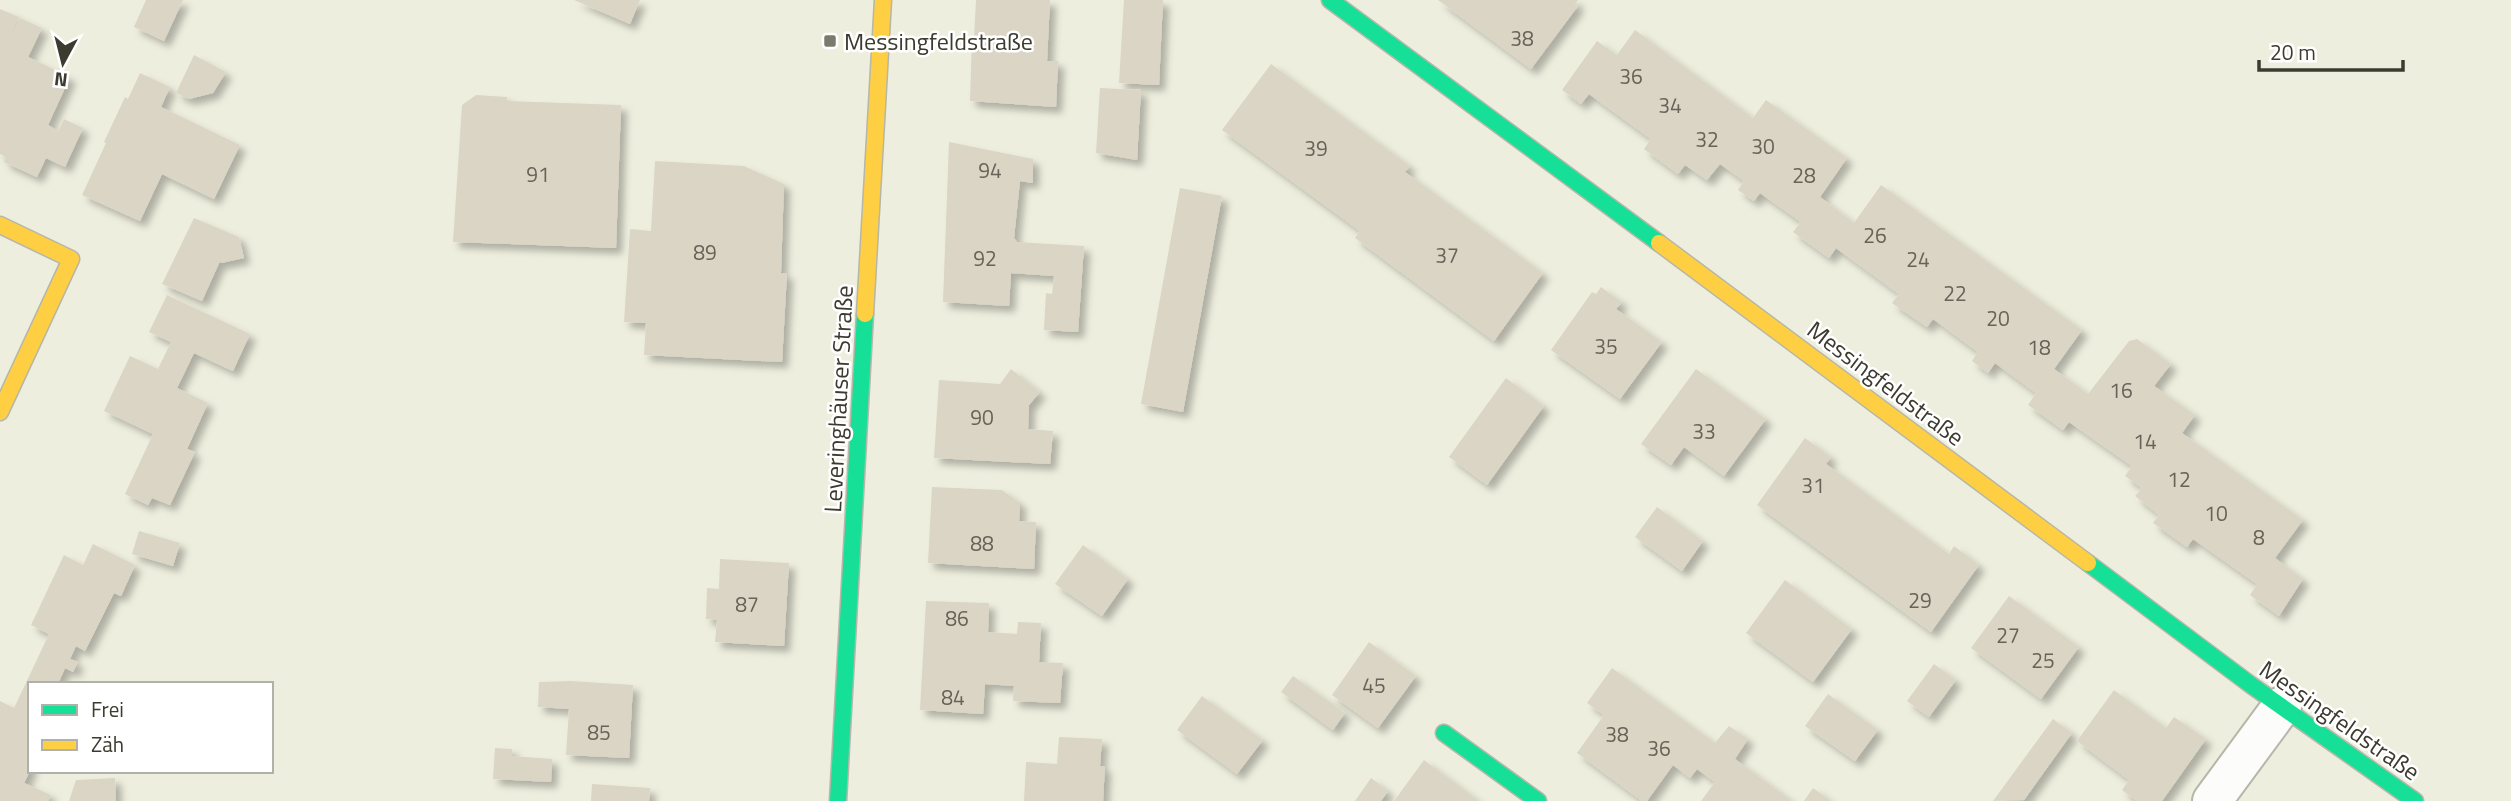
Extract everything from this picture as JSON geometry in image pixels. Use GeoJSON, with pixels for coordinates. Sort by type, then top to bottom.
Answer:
{"type":"FeatureCollection","features":[{"type":"Feature","properties":{"kind":"street","name":"Leveringhäuser Straße"},"geometry":{"type":"LineString","coordinates":[[838,801],[883,0]]}},
{"type":"Feature","properties":{"kind":"street","name":"Messingfeldstraße"},"geometry":{"type":"LineString","coordinates":[[1330,0],[2414,801]]}},
{"type":"Feature","properties":{"kind":"street"},"geometry":{"type":"LineString","coordinates":[[0,225],[71,259],[0,412]]}},
{"type":"Feature","properties":{"kind":"street"},"geometry":{"type":"LineString","coordinates":[[2212,801],[2282,706]]}},
{"type":"Feature","properties":{"kind":"street"},"geometry":{"type":"LineString","coordinates":[[1444,733],[1538,801]]}},
{"type":"Feature","properties":{"kind":"building"},"geometry":{"type":"Polygon","coordinates":[[[146,0],[183,0],[164,41],[134,27],[146,0]]]}},
{"type":"Feature","properties":{"kind":"building"},"geometry":{"type":"Polygon","coordinates":[[[574,0],[640,0],[630,24],[574,0]]]}},
{"type":"Feature","properties":{"kind":"building"},"geometry":{"type":"Polygon","coordinates":[[[976,0],[1050,0],[1047,61],[1058,61],[1056,107],[970,101],[976,0]]]}},
{"type":"Feature","properties":{"kind":"building"},"geometry":{"type":"Polygon","coordinates":[[[1124,0],[1163,0],[1159,85],[1119,83],[1124,0]]]}},
{"type":"Feature","properties":{"kind":"building"},"geometry":{"type":"Polygon","coordinates":[[[1438,0],[1578,0],[1575,5],[1578,6],[1531,69],[1438,0]]]}},
{"type":"Feature","properties":{"kind":"building"},"geometry":{"type":"Polygon","coordinates":[[[0,9],[19,17],[11,35],[20,18],[42,28],[28,57],[70,77],[48,125],[58,131],[64,119],[83,128],[65,167],[46,158],[37,177],[4,162],[6,157],[0,154],[0,9]]]}},
{"type":"Feature","properties":{"kind":"building"},"geometry":{"type":"Polygon","coordinates":[[[1635,30],[1753,118],[1766,100],[1847,158],[1820,197],[1854,223],[1881,185],[2082,330],[2054,369],[2088,394],[2129,341],[2137,339],[2171,364],[2154,386],[2195,415],[2182,433],[2303,520],[2275,558],[2303,579],[2279,616],[2250,595],[2257,584],[2193,539],[2187,547],[2153,523],[2159,515],[2135,496],[2142,488],[2125,476],[2132,466],[2069,422],[2063,430],[2028,405],[2036,393],[1995,363],[1988,373],[1972,361],[1978,352],[1933,319],[1927,327],[1892,303],[1899,294],[1836,248],[1829,258],[1793,232],[1801,222],[1760,193],[1754,201],[1738,190],[1744,181],[1720,164],[1707,180],[1685,165],[1678,174],[1644,149],[1651,139],[1589,94],[1581,104],[1562,90],[1597,41],[1617,55],[1635,30]]]}},
{"type":"Feature","properties":{"kind":"building"},"geometry":{"type":"Polygon","coordinates":[[[194,55],[226,72],[213,93],[189,99],[176,93],[194,55]]]}},
{"type":"Feature","properties":{"kind":"building"},"geometry":{"type":"Polygon","coordinates":[[[1271,64],[1410,166],[1405,172],[1543,273],[1494,341],[1355,238],[1360,231],[1222,130],[1271,64]]]}},
{"type":"Feature","properties":{"kind":"building"},"geometry":{"type":"Polygon","coordinates":[[[140,73],[170,87],[161,107],[240,145],[214,199],[162,174],[140,221],[82,195],[125,97],[128,99],[140,73]]]}},
{"type":"Feature","properties":{"kind":"building"},"geometry":{"type":"Polygon","coordinates":[[[1100,88],[1141,90],[1137,160],[1096,153],[1100,88]]]}},
{"type":"Feature","properties":{"kind":"building"},"geometry":{"type":"Polygon","coordinates":[[[476,95],[507,97],[507,101],[621,105],[616,248],[453,242],[462,105],[476,95]]]}},
{"type":"Feature","properties":{"kind":"building"},"geometry":{"type":"Polygon","coordinates":[[[949,142],[1033,159],[1033,183],[1020,181],[1014,238],[1017,242],[1084,246],[1078,332],[1044,330],[1046,293],[1052,294],[1054,276],[1011,273],[1009,306],[943,302],[949,142]]]}},
{"type":"Feature","properties":{"kind":"building"},"geometry":{"type":"Polygon","coordinates":[[[655,161],[744,166],[784,184],[781,273],[787,273],[782,362],[644,355],[646,323],[624,322],[630,229],[651,231],[655,161]]]}},
{"type":"Feature","properties":{"kind":"building"},"geometry":{"type":"Polygon","coordinates":[[[1180,188],[1222,196],[1183,412],[1141,404],[1180,188]]]}},
{"type":"Feature","properties":{"kind":"building"},"geometry":{"type":"Polygon","coordinates":[[[194,218],[239,237],[244,258],[221,263],[220,261],[202,301],[162,284],[194,218]]]}},
{"type":"Feature","properties":{"kind":"building"},"geometry":{"type":"Polygon","coordinates":[[[1601,287],[1622,302],[1616,309],[1662,342],[1620,399],[1551,350],[1592,292],[1596,294],[1601,287]]]}},
{"type":"Feature","properties":{"kind":"building"},"geometry":{"type":"Polygon","coordinates":[[[167,295],[250,334],[233,371],[194,353],[177,388],[208,403],[187,449],[195,452],[170,505],[152,498],[148,505],[125,494],[153,434],[104,411],[130,356],[158,369],[171,342],[149,332],[167,295]]]}},
{"type":"Feature","properties":{"kind":"building"},"geometry":{"type":"Polygon","coordinates":[[[1011,369],[1040,392],[1029,405],[1028,429],[1053,431],[1050,464],[934,458],[939,380],[1000,384],[1011,369]]]}},
{"type":"Feature","properties":{"kind":"building"},"geometry":{"type":"Polygon","coordinates":[[[1696,369],[1766,419],[1724,476],[1684,447],[1671,465],[1641,444],[1696,369]]]}},
{"type":"Feature","properties":{"kind":"building"},"geometry":{"type":"Polygon","coordinates":[[[1506,378],[1544,406],[1487,485],[1449,457],[1506,378]]]}},
{"type":"Feature","properties":{"kind":"building"},"geometry":{"type":"Polygon","coordinates":[[[1805,438],[1831,457],[1826,464],[1949,554],[1954,546],[1979,565],[1931,632],[1757,505],[1805,438]]]}},
{"type":"Feature","properties":{"kind":"building"},"geometry":{"type":"Polygon","coordinates":[[[932,487],[1002,490],[1020,503],[1019,521],[1036,522],[1034,569],[928,563],[932,487]]]}},
{"type":"Feature","properties":{"kind":"building"},"geometry":{"type":"Polygon","coordinates":[[[1657,507],[1703,541],[1682,571],[1635,537],[1657,507]]]}},
{"type":"Feature","properties":{"kind":"building"},"geometry":{"type":"Polygon","coordinates":[[[139,531],[180,543],[173,566],[132,554],[139,531]]]}},
{"type":"Feature","properties":{"kind":"building"},"geometry":{"type":"Polygon","coordinates":[[[93,544],[135,565],[121,596],[114,593],[85,651],[76,646],[70,659],[78,662],[73,672],[65,668],[59,682],[28,682],[29,773],[24,783],[51,795],[48,801],[0,801],[0,701],[14,708],[49,634],[31,625],[64,555],[83,565],[93,544]]]}},
{"type":"Feature","properties":{"kind":"building"},"geometry":{"type":"Polygon","coordinates":[[[1083,545],[1128,579],[1102,616],[1055,584],[1083,545]]]}},
{"type":"Feature","properties":{"kind":"building"},"geometry":{"type":"Polygon","coordinates":[[[720,559],[789,563],[784,646],[715,642],[717,620],[706,619],[707,588],[719,589],[720,559]]]}},
{"type":"Feature","properties":{"kind":"building"},"geometry":{"type":"Polygon","coordinates":[[[1785,580],[1852,629],[1813,682],[1746,633],[1785,580]]]}},
{"type":"Feature","properties":{"kind":"building"},"geometry":{"type":"Polygon","coordinates":[[[2009,596],[2079,647],[2041,699],[1971,648],[2009,596]]]}},
{"type":"Feature","properties":{"kind":"building"},"geometry":{"type":"Polygon","coordinates":[[[926,601],[989,603],[988,632],[1017,634],[1018,622],[1041,623],[1039,662],[1063,663],[1060,703],[1013,701],[1014,686],[985,684],[983,714],[920,710],[926,601]]]}},
{"type":"Feature","properties":{"kind":"building"},"geometry":{"type":"Polygon","coordinates":[[[1369,642],[1416,676],[1378,728],[1332,695],[1369,642]]]}},
{"type":"Feature","properties":{"kind":"building"},"geometry":{"type":"Polygon","coordinates":[[[1934,664],[1956,680],[1929,717],[1907,701],[1934,664]]]}},
{"type":"Feature","properties":{"kind":"building"},"geometry":{"type":"Polygon","coordinates":[[[1612,668],[1715,743],[1729,726],[1748,739],[1735,759],[1792,801],[1701,801],[1715,782],[1697,769],[1690,778],[1673,765],[1647,801],[1642,801],[1577,753],[1604,715],[1587,703],[1612,668]]]}},
{"type":"Feature","properties":{"kind":"building"},"geometry":{"type":"Polygon","coordinates":[[[1293,676],[1345,713],[1333,730],[1281,692],[1293,676]]]}},
{"type":"Feature","properties":{"kind":"building"},"geometry":{"type":"Polygon","coordinates":[[[539,682],[633,685],[629,758],[566,755],[569,709],[538,707],[539,682]]]}},
{"type":"Feature","properties":{"kind":"building"},"geometry":{"type":"Polygon","coordinates":[[[2114,690],[2166,728],[2174,717],[2206,739],[2162,801],[2137,801],[2122,790],[2129,780],[2077,741],[2114,690]]]}},
{"type":"Feature","properties":{"kind":"building"},"geometry":{"type":"Polygon","coordinates":[[[1828,694],[1878,730],[1855,761],[1805,726],[1828,694]]]}},
{"type":"Feature","properties":{"kind":"building"},"geometry":{"type":"Polygon","coordinates":[[[1202,696],[1263,740],[1237,774],[1177,730],[1202,696]]]}},
{"type":"Feature","properties":{"kind":"building"},"geometry":{"type":"Polygon","coordinates":[[[2053,719],[2072,733],[2024,800],[1993,801],[2053,719]]]}},
{"type":"Feature","properties":{"kind":"building"},"geometry":{"type":"Polygon","coordinates":[[[1059,737],[1102,739],[1100,766],[1105,766],[1103,801],[1024,801],[1026,762],[1057,764],[1059,737]]]}},
{"type":"Feature","properties":{"kind":"building"},"geometry":{"type":"Polygon","coordinates":[[[495,748],[512,749],[512,756],[552,759],[551,782],[493,779],[495,748]]]}},
{"type":"Feature","properties":{"kind":"building"},"geometry":{"type":"Polygon","coordinates":[[[1424,760],[1479,801],[1394,801],[1424,760]]]}},
{"type":"Feature","properties":{"kind":"building"},"geometry":{"type":"Polygon","coordinates":[[[115,778],[116,801],[69,801],[76,780],[115,778]]]}},
{"type":"Feature","properties":{"kind":"building"},"geometry":{"type":"Polygon","coordinates":[[[1371,778],[1388,791],[1381,801],[1355,801],[1371,778]]]}},
{"type":"Feature","properties":{"kind":"building"},"geometry":{"type":"Polygon","coordinates":[[[592,784],[650,788],[649,801],[591,801],[592,784]]]}},
{"type":"Feature","properties":{"kind":"building"},"geometry":{"type":"Polygon","coordinates":[[[1813,788],[1831,801],[1804,801],[1813,788]]]}},
{"type":"Feature","properties":{"kind":"traffic: fast"},"geometry":{"type":"LineString","coordinates":[[1330,0],[1659,243]]}},
{"type":"Feature","properties":{"kind":"traffic: fast"},"geometry":{"type":"LineString","coordinates":[[838,801],[865,314]]}},
{"type":"Feature","properties":{"kind":"traffic: fast"},"geometry":{"type":"LineString","coordinates":[[2088,563],[2251,685],[2415,801]]}},
{"type":"Feature","properties":{"kind":"traffic: fast"},"geometry":{"type":"LineString","coordinates":[[1444,733],[1538,801]]}},
{"type":"Feature","properties":{"kind":"traffic: slow"},"geometry":{"type":"LineString","coordinates":[[865,314],[883,0]]}},
{"type":"Feature","properties":{"kind":"traffic: slow"},"geometry":{"type":"LineString","coordinates":[[0,225],[71,259],[0,412]]}},
{"type":"Feature","properties":{"kind":"traffic: slow"},"geometry":{"type":"LineString","coordinates":[[1659,243],[2088,563]]}},
{"type":"Feature","properties":{"kind":"place","name":"Messingfeldstraße"},"geometry":{"type":"Point","coordinates":[830,41]}}]}
